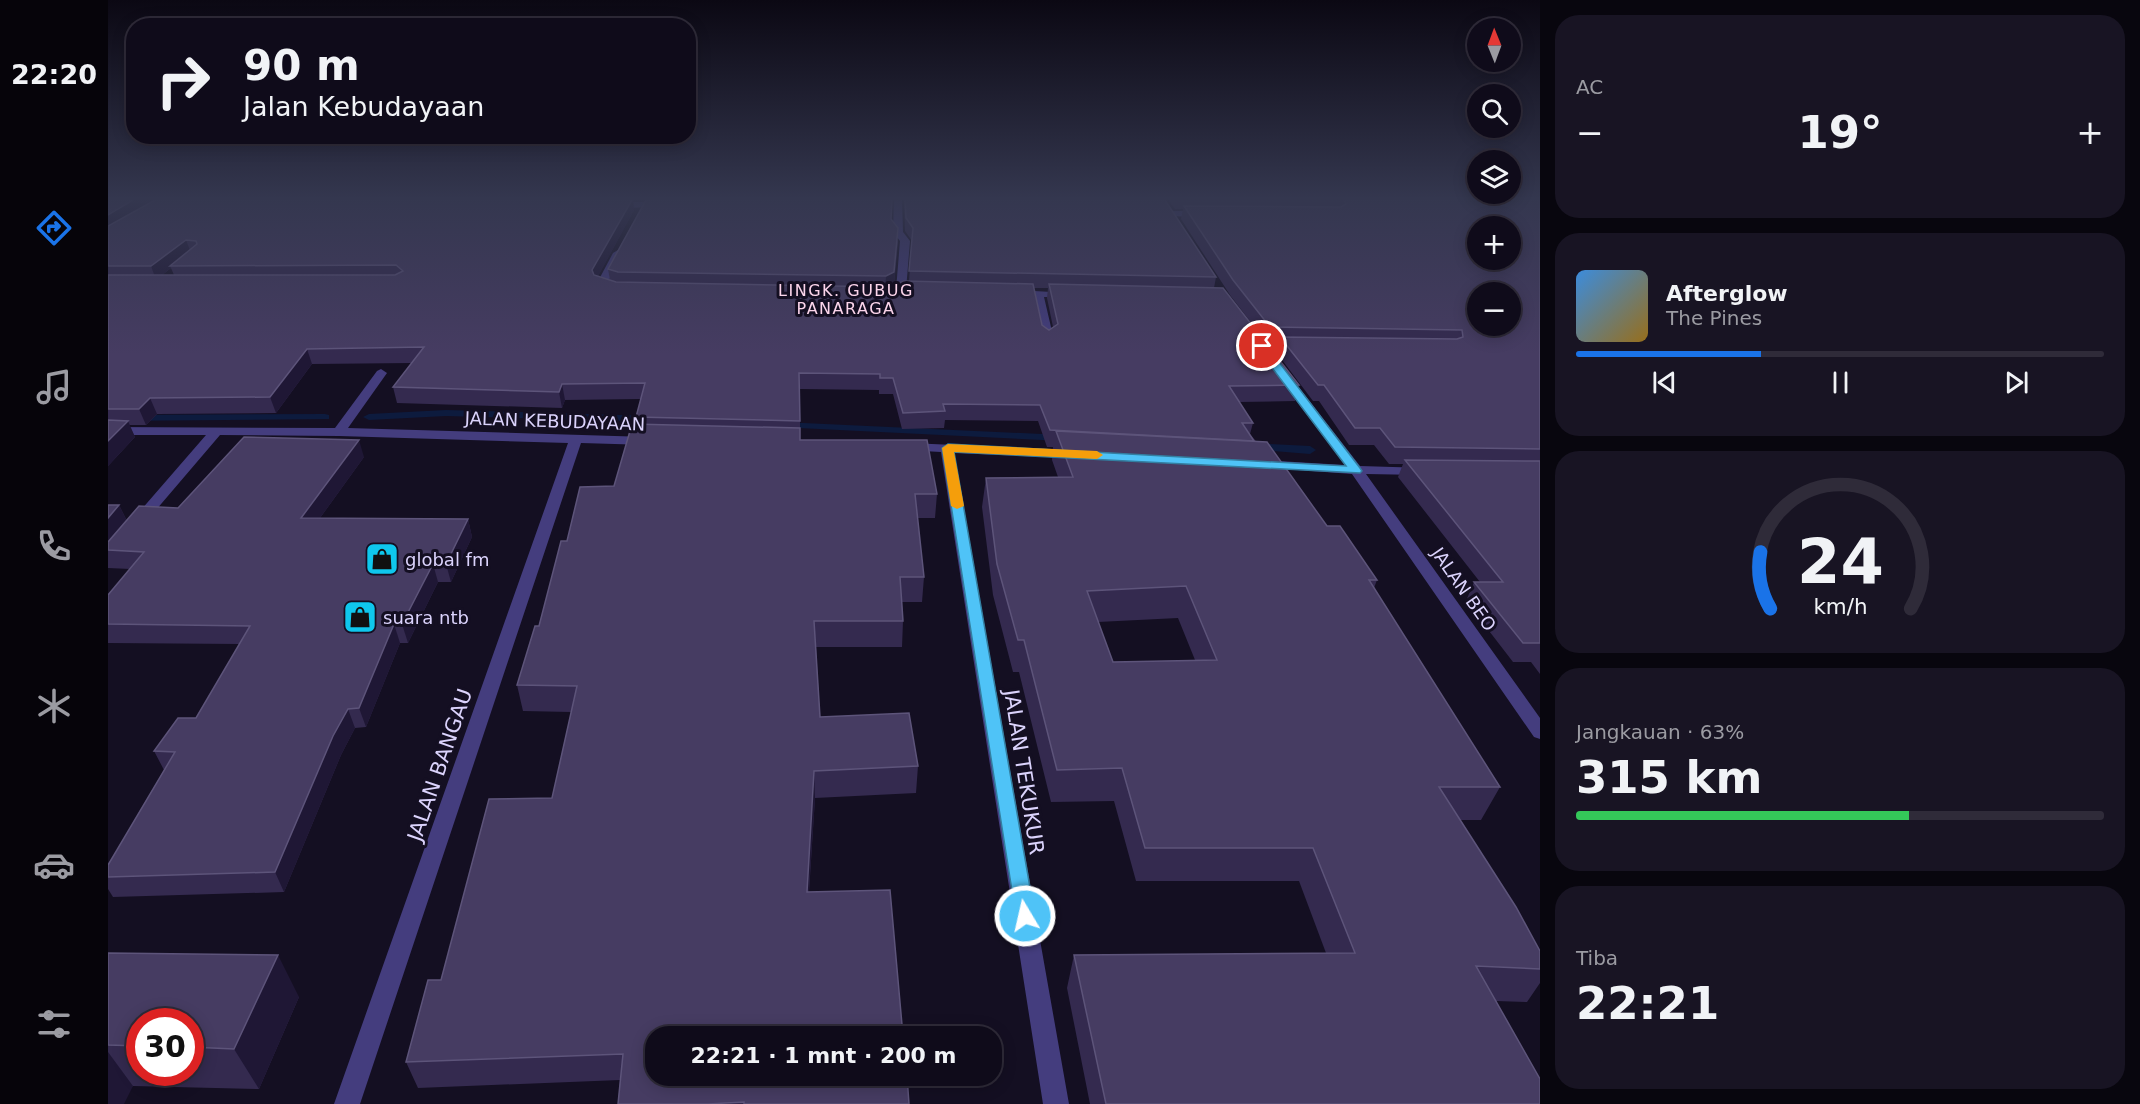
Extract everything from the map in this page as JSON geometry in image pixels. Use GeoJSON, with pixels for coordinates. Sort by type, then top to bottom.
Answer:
{"type":"FeatureCollection","features":[{"type":"Feature","properties":{"kind":"street"},"geometry":{"type":"LineString","coordinates":[[618,291],[601,285],[619,252]]}},
{"type":"Feature","properties":{"kind":"street"},"geometry":{"type":"LineString","coordinates":[[888,296],[906,290],[905,252]]}},
{"type":"Feature","properties":{"kind":"street"},"geometry":{"type":"LineString","coordinates":[[1003,293],[1072,295]]}},
{"type":"Feature","properties":{"kind":"street"},"geometry":{"type":"LineString","coordinates":[[1038,294],[1048,340]]}},
{"type":"Feature","properties":{"kind":"street","name":"JALAN BEO"},"geometry":{"type":"LineString","coordinates":[[1309,347],[1265,352],[1356,471],[1540,732]]}},
{"type":"Feature","properties":{"kind":"street"},"geometry":{"type":"LineString","coordinates":[[339,432],[381,373]]}},
{"type":"Feature","properties":{"kind":"street","name":"JALAN KEBUDAYAAN"},"geometry":{"type":"LineString","coordinates":[[108,431],[339,432],[656,442]]}},
{"type":"Feature","properties":{"kind":"street"},"geometry":{"type":"LineString","coordinates":[[131,531],[216,432]]}},
{"type":"Feature","properties":{"kind":"street","name":"JALAN BANGAU"},"geometry":{"type":"LineString","coordinates":[[347,1104],[575,440]]}},
{"type":"Feature","properties":{"kind":"street"},"geometry":{"type":"LineString","coordinates":[[901,447],[1085,454]]}},
{"type":"Feature","properties":{"kind":"street","name":"JALAN TEKUKUR"},"geometry":{"type":"LineString","coordinates":[[948,448],[1056,1104]]}},
{"type":"Feature","properties":{"kind":"street"},"geometry":{"type":"LineString","coordinates":[[1249,463],[1356,471],[1436,471]]}},
{"type":"Feature","properties":{"kind":"building"},"geometry":{"type":"Polygon","coordinates":[[[108,252],[170,252],[151,266],[108,266],[108,252]]]}},
{"type":"Feature","properties":{"kind":"building"},"geometry":{"type":"Polygon","coordinates":[[[188,252],[603,252],[592,270],[594,275],[616,282],[888,287],[904,281],[1033,284],[1042,325],[1049,330],[1058,324],[1049,284],[1223,288],[1299,385],[1229,386],[1253,423],[1242,423],[1254,441],[1050,430],[1040,405],[943,404],[945,411],[903,413],[893,378],[880,378],[880,374],[799,373],[800,421],[636,417],[645,383],[562,384],[559,392],[393,387],[424,347],[307,349],[270,397],[150,398],[139,409],[108,409],[108,275],[395,275],[403,271],[396,265],[170,266],[188,252]]]}},
{"type":"Feature","properties":{"kind":"building"},"geometry":{"type":"Polygon","coordinates":[[[618,252],[896,252],[894,272],[886,276],[618,272],[608,269],[618,252]]]}},
{"type":"Feature","properties":{"kind":"building"},"geometry":{"type":"Polygon","coordinates":[[[911,252],[1199,252],[1216,277],[909,271],[911,252]]]}},
{"type":"Feature","properties":{"kind":"building"},"geometry":{"type":"Polygon","coordinates":[[[1214,252],[1467,252],[1467,270],[1521,270],[1521,252],[1540,252],[1540,449],[1395,447],[1380,428],[1355,428],[1324,385],[1318,385],[1280,337],[1457,339],[1463,337],[1462,330],[1270,327],[1214,252]]]}},
{"type":"Feature","properties":{"kind":"building"},"geometry":{"type":"Polygon","coordinates":[[[108,420],[128,421],[108,441],[108,420]]]}},
{"type":"Feature","properties":{"kind":"building"},"geometry":{"type":"Polygon","coordinates":[[[632,424],[800,428],[800,440],[927,440],[937,494],[915,494],[924,577],[900,577],[903,621],[814,621],[820,717],[909,713],[918,766],[814,771],[807,892],[890,890],[902,1026],[645,1026],[645,1086],[908,1086],[909,1104],[744,1104],[744,1102],[618,1104],[623,1054],[406,1062],[428,980],[441,980],[489,799],[552,798],[577,686],[517,685],[535,626],[539,626],[561,541],[567,541],[580,487],[614,486],[632,424]]]}},
{"type":"Feature","properties":{"kind":"building"},"geometry":{"type":"Polygon","coordinates":[[[1056,431],[1267,442],[1327,526],[1340,526],[1377,580],[1369,580],[1500,787],[1439,787],[1516,907],[1540,951],[1540,969],[1476,966],[1540,1079],[1540,1104],[1106,1104],[1074,955],[1355,953],[1313,848],[1145,848],[1122,768],[1057,770],[1024,640],[1018,640],[997,564],[986,478],[1073,477],[1056,431]],[[1186,586],[1087,591],[1113,662],[1217,660],[1186,586]]]}},
{"type":"Feature","properties":{"kind":"building"},"geometry":{"type":"Polygon","coordinates":[[[244,437],[359,440],[301,518],[468,519],[446,564],[433,564],[402,624],[394,624],[359,708],[348,709],[333,736],[275,872],[108,877],[108,865],[175,752],[154,751],[178,718],[196,718],[250,626],[108,624],[108,595],[144,552],[108,550],[108,542],[139,506],[178,508],[244,437]]]}},
{"type":"Feature","properties":{"kind":"building"},"geometry":{"type":"Polygon","coordinates":[[[1405,460],[1540,461],[1540,643],[1523,643],[1474,582],[1503,582],[1405,460]]]}},
{"type":"Feature","properties":{"kind":"building"},"geometry":{"type":"Polygon","coordinates":[[[108,505],[119,505],[108,518],[108,505]]]}},
{"type":"Feature","properties":{"kind":"building"},"geometry":{"type":"Polygon","coordinates":[[[108,953],[278,955],[234,1049],[204,1048],[204,1008],[126,1008],[126,1046],[108,1045],[108,953]]]}},
{"type":"Feature","properties":{"kind":"waterway"},"geometry":{"type":"LineString","coordinates":[[369,417],[446,413],[655,419]]}},
{"type":"Feature","properties":{"kind":"waterway"},"geometry":{"type":"LineString","coordinates":[[108,418],[325,417]]}},
{"type":"Feature","properties":{"kind":"waterway"},"geometry":{"type":"LineString","coordinates":[[782,425],[1063,438]]}},
{"type":"Feature","properties":{"kind":"waterway"},"geometry":{"type":"LineString","coordinates":[[1253,447],[1310,450]]}},
{"type":"Feature","properties":{"kind":"slow traffic"},"geometry":{"type":"LineString","coordinates":[[957,506],[948,448],[1097,455]]}},
{"type":"Feature","properties":{"kind":"place","name":"global fm"},"geometry":{"type":"Point","coordinates":[382,559]}},
{"type":"Feature","properties":{"kind":"place","name":"suara ntb"},"geometry":{"type":"Point","coordinates":[360,617]}},
{"type":"Feature","properties":{"kind":"district","name":"LINGK. GUBUG PANARAGA"},"geometry":{"type":"Point","coordinates":[846,299]}},
{"type":"Feature","properties":{"kind":"route"},"geometry":{"type":"LineString","coordinates":[[1025,916],[948,448],[1285,465],[1356,471],[1262,346]]}}]}
